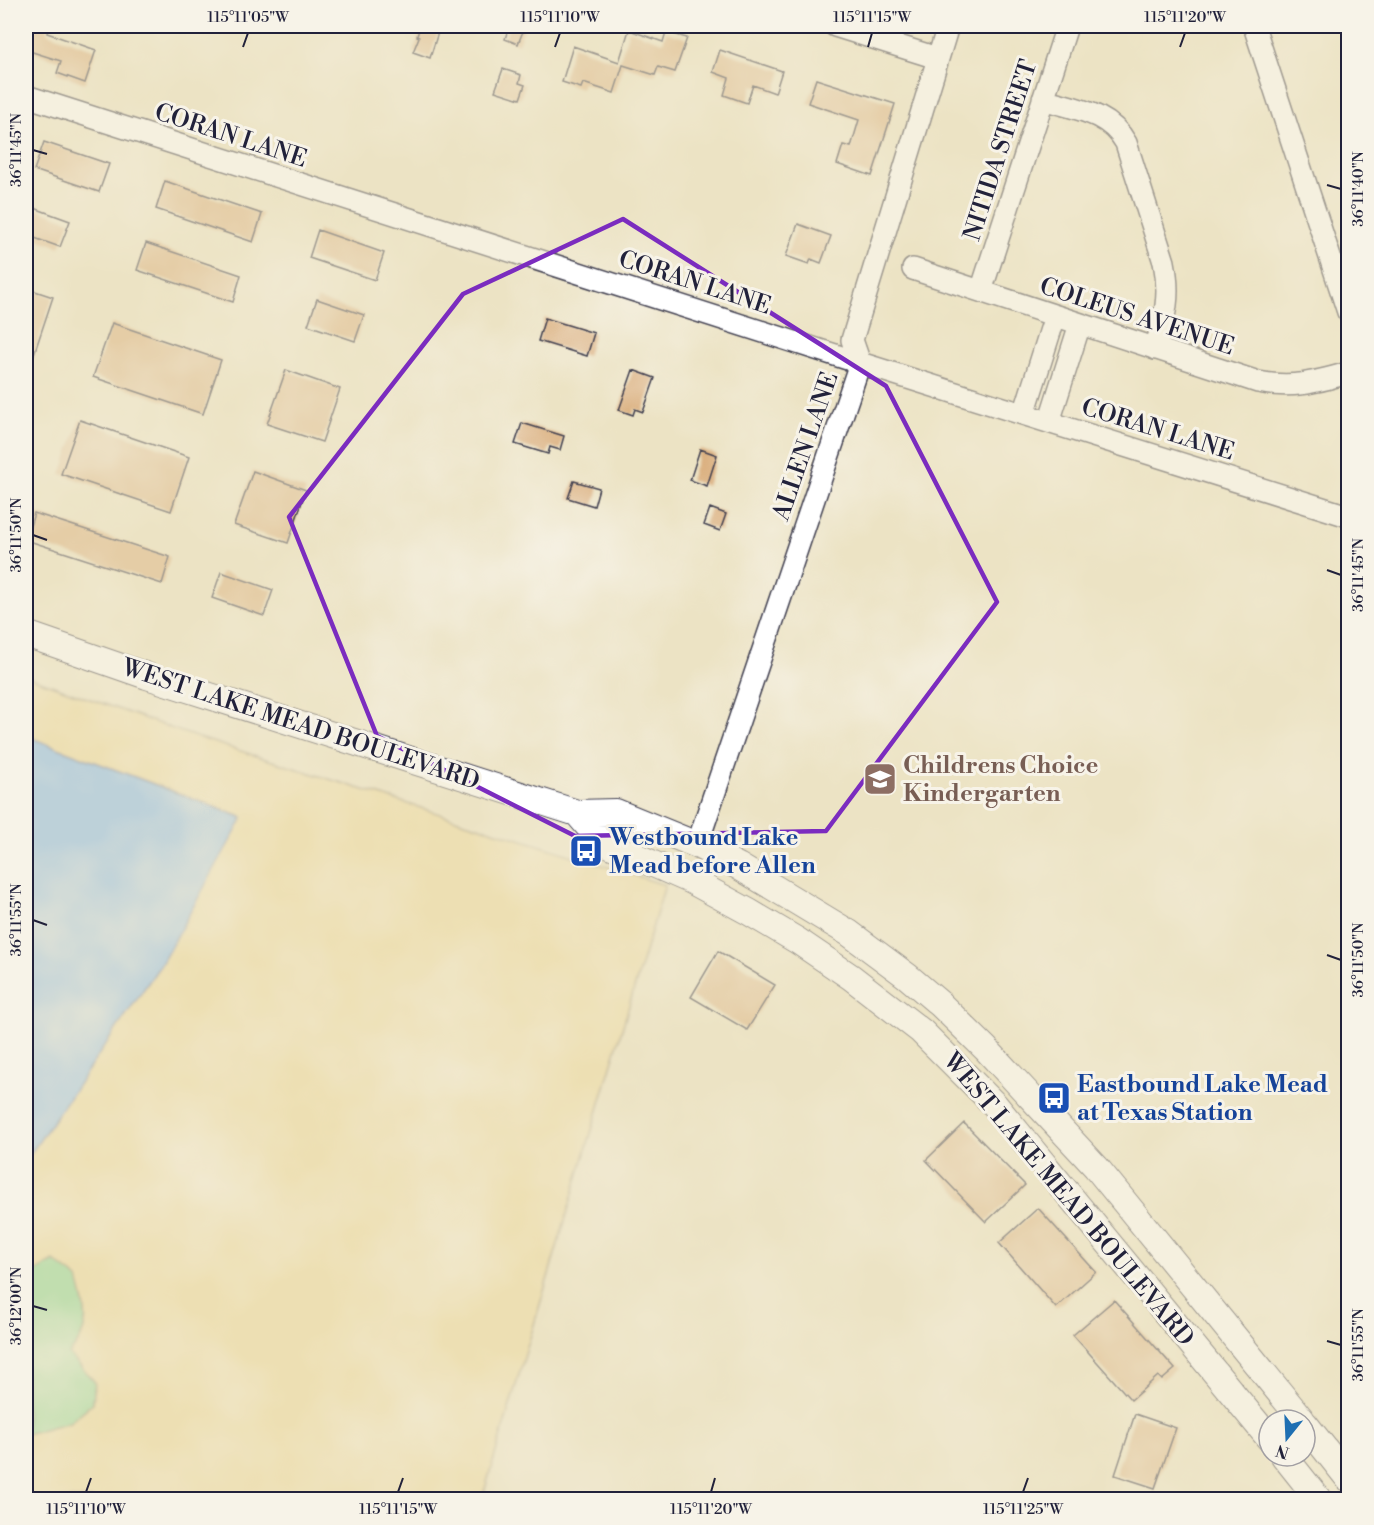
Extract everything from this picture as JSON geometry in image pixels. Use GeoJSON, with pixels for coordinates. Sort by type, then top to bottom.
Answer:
{"type":"FeatureCollection","features":[{"type":"Feature","properties":{"kind":"main road","name":"WEST LAKE MEAD BOULEVARD"},"geometry":{"type":"LineString","coordinates":[[26,634],[143,674],[577,813],[616,812],[697,845],[738,866],[849,933],[907,976],[940,1004],[986,1049],[1096,1167],[1292,1408]]}},
{"type":"Feature","properties":{"kind":"main road","name":"WEST LAKE MEAD BOULEVARD"},"geometry":{"type":"LineString","coordinates":[[577,813],[601,841],[692,881],[798,941],[851,977],[921,1031],[995,1105],[1257,1423]]}},
{"type":"Feature","properties":{"kind":"main road"},"geometry":{"type":"LineString","coordinates":[[921,1031],[940,1004]]}},
{"type":"Feature","properties":{"kind":"main road"},"geometry":{"type":"LineString","coordinates":[[941,1049],[958,1021]]}},
{"type":"Feature","properties":{"kind":"main road"},"geometry":{"type":"LineString","coordinates":[[1251,1415],[1278,1391]]}},
{"type":"Feature","properties":{"kind":"main road"},"geometry":{"type":"LineString","coordinates":[[1317,1439],[1348,1478]]}},
{"type":"Feature","properties":{"kind":"main road"},"geometry":{"type":"LineString","coordinates":[[1294,1468],[1319,1500]]}},
{"type":"Feature","properties":{"kind":"street"},"geometry":{"type":"LineString","coordinates":[[835,26],[937,58]]}},
{"type":"Feature","properties":{"kind":"street","name":"ALLEN LANE"},"geometry":{"type":"LineString","coordinates":[[697,845],[860,363],[852,340],[948,26]]}},
{"type":"Feature","properties":{"kind":"street","name":"NITIDA STREET"},"geometry":{"type":"LineString","coordinates":[[981,291],[1067,26]]}},
{"type":"Feature","properties":{"kind":"street"},"geometry":{"type":"LineString","coordinates":[[1254,26],[1348,312]]}},
{"type":"Feature","properties":{"kind":"street","name":"CORAN LANE"},"geometry":{"type":"LineString","coordinates":[[26,96],[860,363],[1348,516]]}},
{"type":"Feature","properties":{"kind":"street"},"geometry":{"type":"LineString","coordinates":[[1043,99],[1103,118],[1115,126],[1126,143],[1164,262],[1168,282],[1167,311],[1155,349]]}},
{"type":"Feature","properties":{"kind":"street","name":"COLEUS AVENUE"},"geometry":{"type":"LineString","coordinates":[[913,269],[1258,382],[1273,385],[1304,385],[1348,373]]}},
{"type":"Feature","properties":{"kind":"street"},"geometry":{"type":"LineString","coordinates":[[1024,414],[1055,316]]}},
{"type":"Feature","properties":{"kind":"street"},"geometry":{"type":"LineString","coordinates":[[1049,422],[1080,324]]}},
{"type":"Feature","properties":{"kind":"highlighted area"},"geometry":{"type":"Polygon","coordinates":[[[623,219],[886,386],[997,602],[826,831],[575,836],[377,736],[289,517],[463,294],[623,219]]]}},
{"type":"Feature","properties":{"kind":"green space"},"geometry":{"type":"Polygon","coordinates":[[[54,1261],[79,1279],[84,1300],[85,1327],[77,1345],[69,1354],[95,1382],[93,1403],[70,1422],[26,1434],[26,1277],[54,1261]]]}},
{"type":"Feature","properties":{"kind":"sand"},"geometry":{"type":"Polygon","coordinates":[[[26,676],[193,736],[665,885],[482,1499],[26,1499],[26,1434],[70,1422],[93,1403],[95,1382],[69,1354],[77,1345],[85,1327],[85,1309],[78,1279],[54,1261],[26,1277],[26,1160],[161,964],[242,817],[26,736],[26,676]]]}},
{"type":"Feature","properties":{"kind":"water"},"geometry":{"type":"Polygon","coordinates":[[[26,736],[243,818],[161,964],[26,1160],[26,736]]]}},
{"type":"Feature","properties":{"kind":"building"},"geometry":{"type":"Polygon","coordinates":[[[26,26],[49,26],[47,33],[96,50],[85,83],[57,73],[61,61],[26,50],[26,26]]]}},
{"type":"Feature","properties":{"kind":"building"},"geometry":{"type":"Polygon","coordinates":[[[420,26],[440,26],[430,58],[413,52],[419,37],[417,36],[420,26]]]}},
{"type":"Feature","properties":{"kind":"building"},"geometry":{"type":"Polygon","coordinates":[[[509,26],[525,26],[518,44],[505,39],[509,26]]]}},
{"type":"Feature","properties":{"kind":"building"},"geometry":{"type":"Polygon","coordinates":[[[629,30],[663,42],[666,32],[687,38],[675,72],[658,67],[655,75],[623,65],[614,93],[583,83],[581,88],[562,82],[573,46],[619,62],[629,30]]]}},
{"type":"Feature","properties":{"kind":"building"},"geometry":{"type":"Polygon","coordinates":[[[720,50],[782,71],[775,93],[753,85],[747,103],[724,95],[729,78],[713,72],[720,50]]]}},
{"type":"Feature","properties":{"kind":"building"},"geometry":{"type":"Polygon","coordinates":[[[503,69],[521,75],[519,83],[525,85],[520,99],[495,91],[503,69]]]}},
{"type":"Feature","properties":{"kind":"building"},"geometry":{"type":"Polygon","coordinates":[[[816,79],[895,104],[872,176],[837,164],[843,145],[851,147],[859,120],[808,103],[816,79]]]}},
{"type":"Feature","properties":{"kind":"building"},"geometry":{"type":"Polygon","coordinates":[[[44,142],[109,164],[99,192],[34,170],[44,142]]]}},
{"type":"Feature","properties":{"kind":"building"},"geometry":{"type":"Polygon","coordinates":[[[165,181],[262,214],[253,242],[156,209],[165,181]]]}},
{"type":"Feature","properties":{"kind":"building"},"geometry":{"type":"Polygon","coordinates":[[[26,205],[70,221],[60,247],[26,235],[26,205]]]}},
{"type":"Feature","properties":{"kind":"building"},"geometry":{"type":"Polygon","coordinates":[[[798,224],[831,236],[821,263],[811,259],[809,264],[786,256],[798,224]]]}},
{"type":"Feature","properties":{"kind":"building"},"geometry":{"type":"Polygon","coordinates":[[[318,230],[384,253],[375,280],[309,258],[318,230]]]}},
{"type":"Feature","properties":{"kind":"building"},"geometry":{"type":"Polygon","coordinates":[[[146,243],[241,275],[233,302],[137,270],[146,243]]]}},
{"type":"Feature","properties":{"kind":"building"},"geometry":{"type":"Polygon","coordinates":[[[26,288],[53,297],[28,372],[26,372],[26,288]]]}},
{"type":"Feature","properties":{"kind":"building"},"geometry":{"type":"Polygon","coordinates":[[[317,299],[364,315],[355,341],[308,325],[317,299]]]}},
{"type":"Feature","properties":{"kind":"building"},"geometry":{"type":"Polygon","coordinates":[[[545,318],[594,333],[587,356],[538,341],[545,318]]]}},
{"type":"Feature","properties":{"kind":"building"},"geometry":{"type":"Polygon","coordinates":[[[112,323],[221,360],[203,414],[93,377],[112,323]]]}},
{"type":"Feature","properties":{"kind":"building"},"geometry":{"type":"Polygon","coordinates":[[[286,370],[340,389],[322,442],[267,424],[286,370]]]}},
{"type":"Feature","properties":{"kind":"building"},"geometry":{"type":"Polygon","coordinates":[[[633,370],[655,378],[643,412],[635,409],[633,415],[619,410],[633,370]]]}},
{"type":"Feature","properties":{"kind":"building"},"geometry":{"type":"Polygon","coordinates":[[[80,420],[189,457],[171,511],[61,474],[80,420]]]}},
{"type":"Feature","properties":{"kind":"building"},"geometry":{"type":"Polygon","coordinates":[[[522,423],[564,436],[560,450],[550,447],[548,454],[515,444],[522,423]]]}},
{"type":"Feature","properties":{"kind":"building"},"geometry":{"type":"Polygon","coordinates":[[[700,449],[717,455],[707,486],[690,480],[700,449]]]}},
{"type":"Feature","properties":{"kind":"building"},"geometry":{"type":"Polygon","coordinates":[[[253,471],[306,490],[288,543],[234,525],[253,471]]]}},
{"type":"Feature","properties":{"kind":"building"},"geometry":{"type":"Polygon","coordinates":[[[574,481],[599,488],[594,506],[568,498],[574,481]]]}},
{"type":"Feature","properties":{"kind":"building"},"geometry":{"type":"Polygon","coordinates":[[[710,508],[726,514],[720,531],[704,525],[710,508]]]}},
{"type":"Feature","properties":{"kind":"building"},"geometry":{"type":"Polygon","coordinates":[[[34,513],[170,557],[162,584],[26,540],[34,513]]]}},
{"type":"Feature","properties":{"kind":"building"},"geometry":{"type":"Polygon","coordinates":[[[221,572],[273,590],[264,616],[212,598],[221,572]]]}},
{"type":"Feature","properties":{"kind":"building"},"geometry":{"type":"Polygon","coordinates":[[[718,951],[775,985],[747,1030],[691,997],[718,951]]]}},
{"type":"Feature","properties":{"kind":"building"},"geometry":{"type":"Polygon","coordinates":[[[964,1123],[1025,1185],[986,1222],[926,1160],[964,1123]]]}},
{"type":"Feature","properties":{"kind":"building"},"geometry":{"type":"Polygon","coordinates":[[[1038,1208],[1096,1272],[1056,1308],[999,1243],[1038,1208]]]}},
{"type":"Feature","properties":{"kind":"building"},"geometry":{"type":"Polygon","coordinates":[[[1114,1300],[1175,1369],[1162,1380],[1158,1376],[1131,1400],[1073,1335],[1114,1300]]]}},
{"type":"Feature","properties":{"kind":"building"},"geometry":{"type":"Polygon","coordinates":[[[1135,1414],[1176,1428],[1155,1488],[1115,1475],[1135,1414]]]}},
{"type":"Feature","properties":{"kind":"place","name":"Childrens Choice Kindergarten"},"geometry":{"type":"Point","coordinates":[880,779]}},
{"type":"Feature","properties":{"kind":"place","name":"Westbound Lake Mead before Allen"},"geometry":{"type":"Point","coordinates":[586,851]}},
{"type":"Feature","properties":{"kind":"place","name":"Eastbound Lake Mead at Texas Station"},"geometry":{"type":"Point","coordinates":[1054,1098]}}]}
